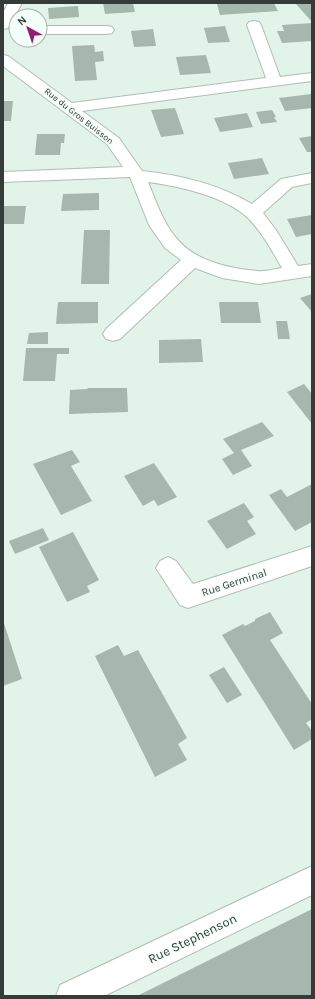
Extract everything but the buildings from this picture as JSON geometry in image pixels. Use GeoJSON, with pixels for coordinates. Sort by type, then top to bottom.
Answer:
{"type":"FeatureCollection","features":[{"type":"Feature","properties":{"kind":"street"},"geometry":{"type":"LineString","coordinates":[[3,25],[15,3]]}},
{"type":"Feature","properties":{"kind":"street"},"geometry":{"type":"LineString","coordinates":[[254,25],[275,82]]}},
{"type":"Feature","properties":{"kind":"street"},"geometry":{"type":"LineString","coordinates":[[48,30],[107,30]]}},
{"type":"Feature","properties":{"kind":"street","name":"Rue du Gros Buisson"},"geometry":{"type":"LineString","coordinates":[[3,59],[113,141],[135,174],[171,244],[192,260],[222,272],[259,278],[312,270]]}},
{"type":"Feature","properties":{"kind":"street"},"geometry":{"type":"LineString","coordinates":[[68,108],[312,77]]}},
{"type":"Feature","properties":{"kind":"street"},"geometry":{"type":"LineString","coordinates":[[3,177],[135,174],[159,177],[205,188],[230,199],[253,212],[266,228],[293,272]]}},
{"type":"Feature","properties":{"kind":"street"},"geometry":{"type":"LineString","coordinates":[[253,212],[287,183],[312,178]]}},
{"type":"Feature","properties":{"kind":"street"},"geometry":{"type":"LineString","coordinates":[[113,334],[192,260]]}},
{"type":"Feature","properties":{"kind":"street","name":"Rue Germinal"},"geometry":{"type":"LineString","coordinates":[[168,568],[188,597],[312,556]]}},
{"type":"Feature","properties":{"kind":"street","name":"Rue Stephenson"},"geometry":{"type":"LineString","coordinates":[[71,996],[312,880]]}}]}
